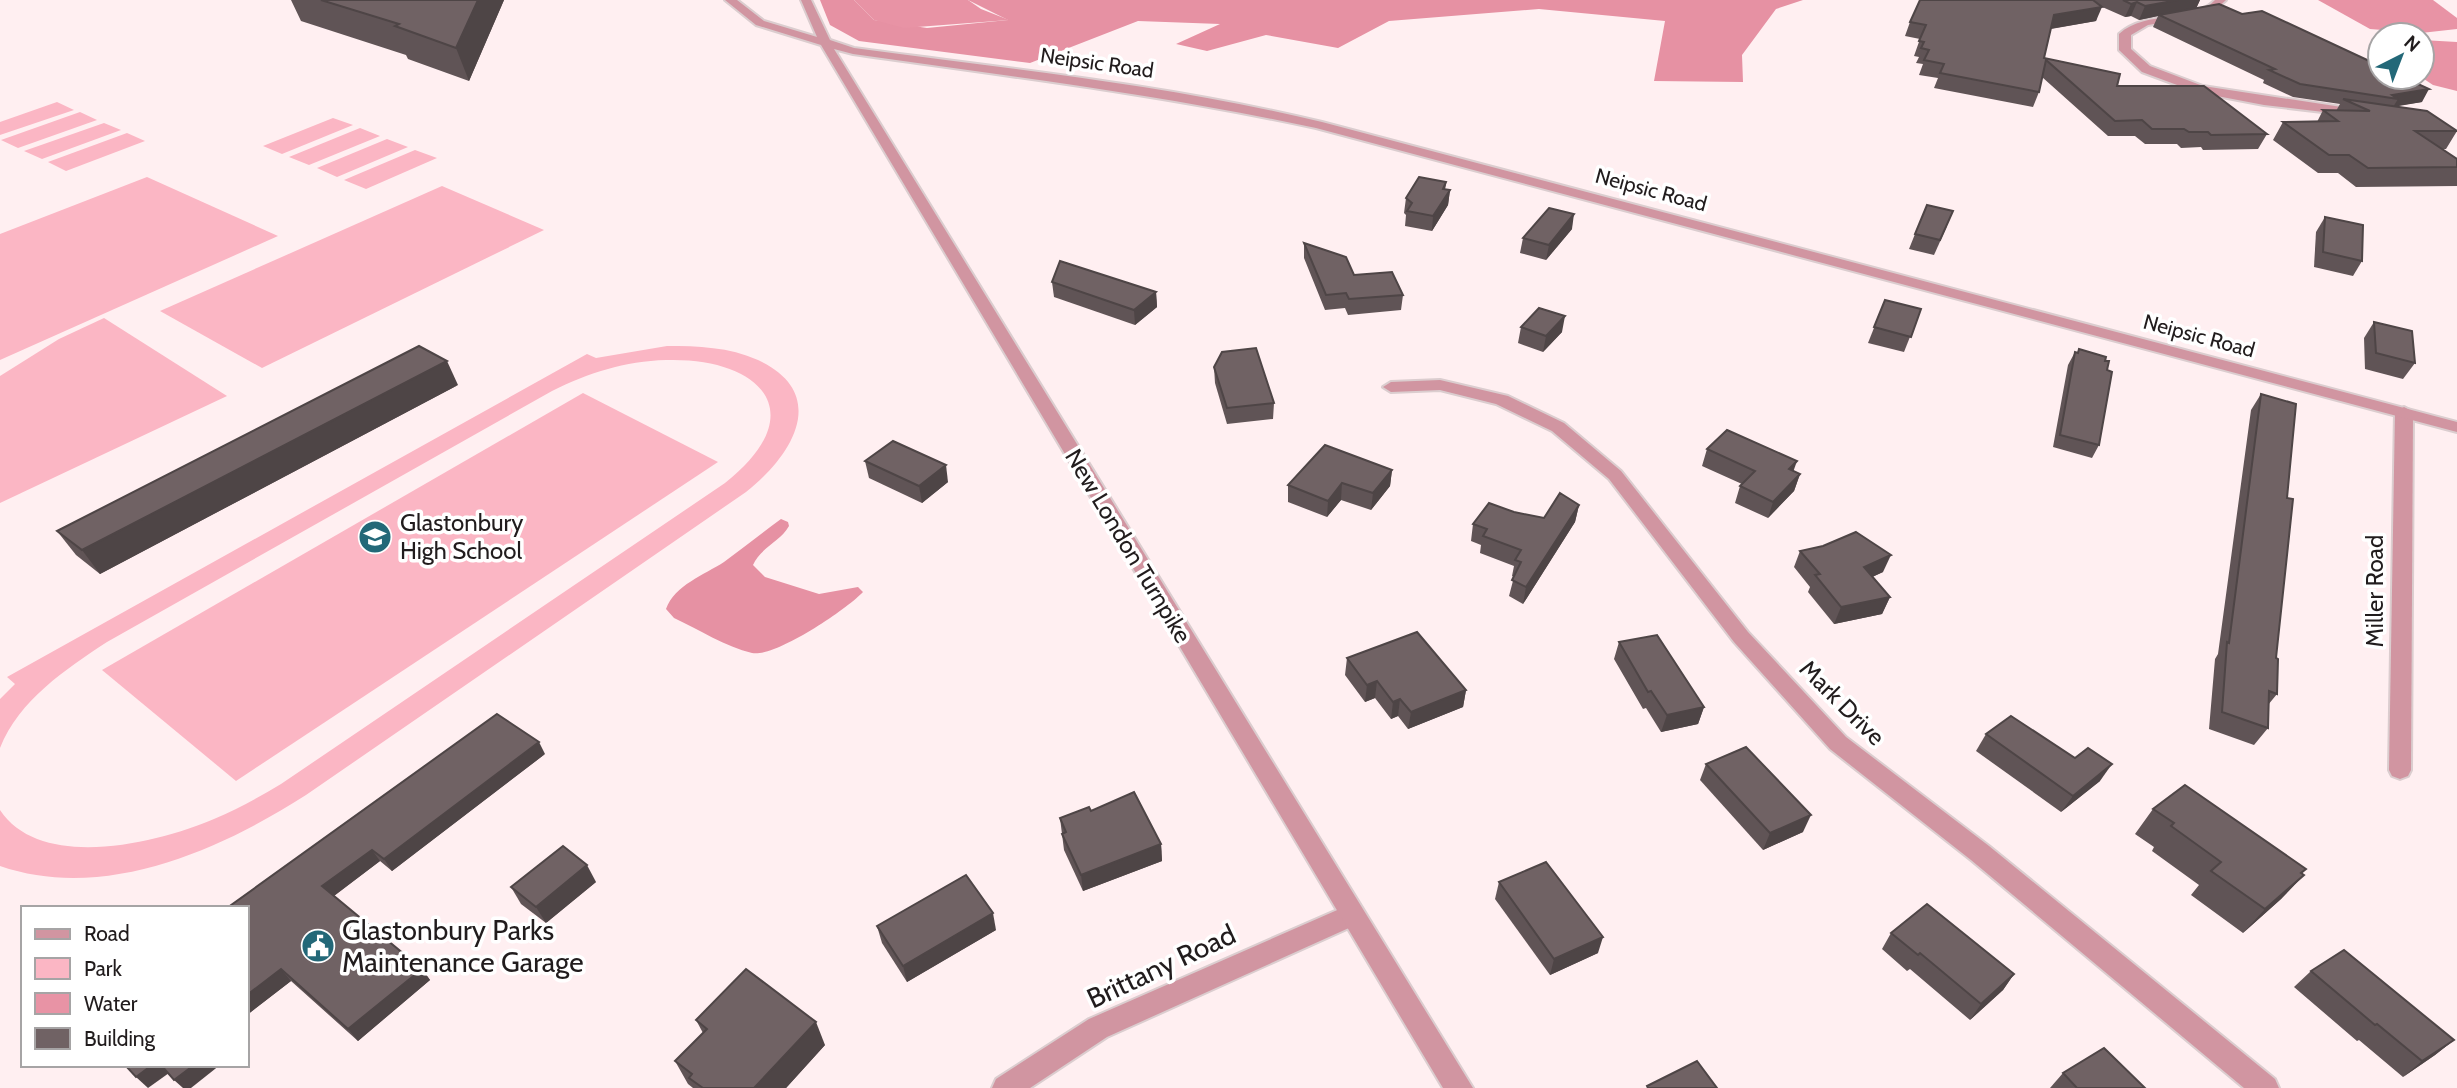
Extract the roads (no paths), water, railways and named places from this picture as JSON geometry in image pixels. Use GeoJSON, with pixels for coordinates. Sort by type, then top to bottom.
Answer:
{"type":"FeatureCollection","features":[{"type":"Feature","properties":{"kind":"street","name":"Neipsic Road"},"geometry":{"type":"LineString","coordinates":[[730,0],[760,23],[824,44],[869,54],[1205,101],[1318,125],[2457,427]]}},
{"type":"Feature","properties":{"kind":"street","name":"New London Turnpike"},"geometry":{"type":"LineString","coordinates":[[806,0],[824,44],[1351,915],[1459,1088]]}},
{"type":"Feature","properties":{"kind":"street"},"geometry":{"type":"LineString","coordinates":[[2221,0],[2217,7],[2188,17],[2144,23],[2125,34],[2125,50],[2146,69],[2200,89],[2264,102],[2377,116]]}},
{"type":"Feature","properties":{"kind":"street","name":"Mark Drive"},"geometry":{"type":"LineString","coordinates":[[1391,387],[1440,385],[1502,400],[1558,427],[1615,475],[1741,637],[1838,743],[1980,853],[2264,1088]]}},
{"type":"Feature","properties":{"kind":"street","name":"Miller Road"},"geometry":{"type":"LineString","coordinates":[[2400,769],[2404,412]]}},
{"type":"Feature","properties":{"kind":"street","name":"Brittany Road"},"geometry":{"type":"LineString","coordinates":[[1006,1088],[1098,1028],[1351,915]]}},
{"type":"Feature","properties":{"kind":"water"},"geometry":{"type":"Polygon","coordinates":[[[854,0],[968,0],[981,9],[1009,20],[904,28],[874,20],[854,0]]]}},
{"type":"Feature","properties":{"kind":"water"},"geometry":{"type":"Polygon","coordinates":[[[2318,0],[2433,0],[2457,18],[2457,29],[2436,31],[2436,21],[2366,21],[2366,27],[2318,0]]]}},
{"type":"Feature","properties":{"kind":"water"},"geometry":{"type":"Polygon","coordinates":[[[2436,41],[2457,42],[2457,91],[2436,86],[2436,41]]]}},
{"type":"Feature","properties":{"kind":"place","name":"Glastonbury High School"},"geometry":{"type":"Point","coordinates":[375,537]}},
{"type":"Feature","properties":{"kind":"place","name":"Glastonbury Parks Maintenance Garage"},"geometry":{"type":"Point","coordinates":[318,946]}}]}
